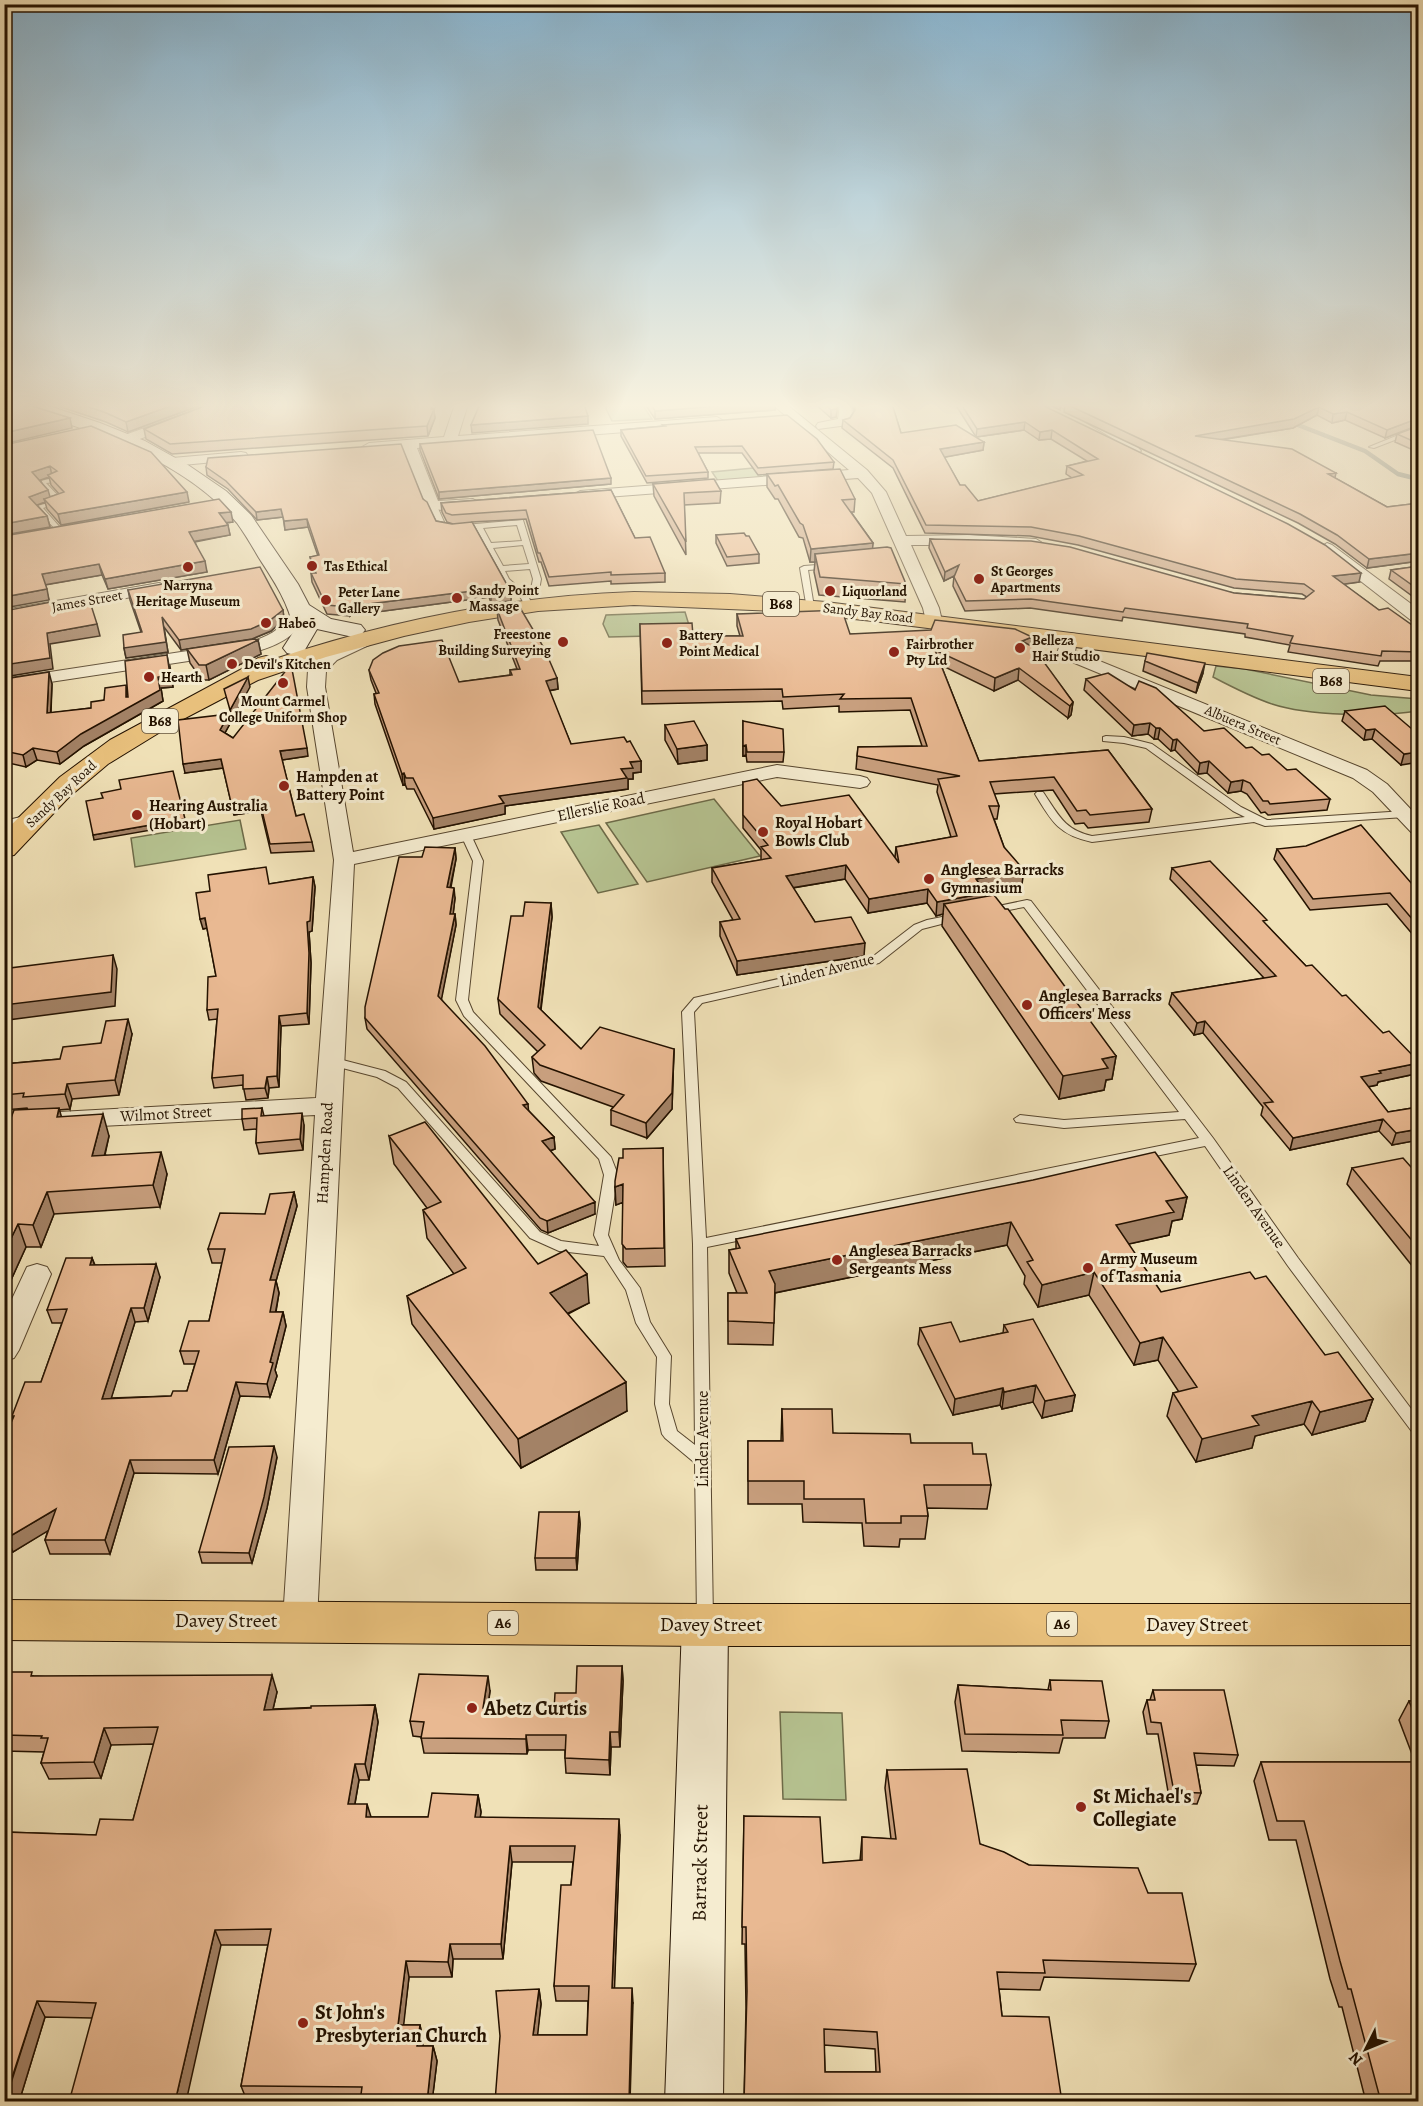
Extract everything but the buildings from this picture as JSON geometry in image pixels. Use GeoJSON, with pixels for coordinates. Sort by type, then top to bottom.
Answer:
{"type":"FeatureCollection","features":[{"type":"Feature","properties":{"kind":"main road","name":"Sandy Bay Road"},"geometry":{"type":"LineString","coordinates":[[361,634],[411,628],[527,602],[695,599],[810,606],[934,621],[1068,645],[1244,662],[1419,684]]}},
{"type":"Feature","properties":{"kind":"main road","name":"Sandy Bay Road"},"geometry":{"type":"LineString","coordinates":[[4,849],[76,776],[119,744],[249,675],[291,656],[361,634],[386,622],[453,613],[491,611]]}},
{"type":"Feature","properties":{"kind":"main road"},"geometry":{"type":"LineString","coordinates":[[386,622],[411,628]]}},
{"type":"Feature","properties":{"kind":"main road","name":"Sandy Bay Road"},"geometry":{"type":"LineString","coordinates":[[1244,662],[1374,690],[1419,694]]}},
{"type":"Feature","properties":{"kind":"main road","name":"Davey Street"},"geometry":{"type":"LineString","coordinates":[[4,1620],[300,1620],[705,1625],[1419,1625]]}},
{"type":"Feature","properties":{"kind":"street"},"geometry":{"type":"LineString","coordinates":[[218,502],[244,519],[268,569],[301,610],[324,624],[361,634]]}},
{"type":"Feature","properties":{"kind":"street"},"geometry":{"type":"LineString","coordinates":[[432,502],[433,506],[481,502]]}},
{"type":"Feature","properties":{"kind":"street"},"geometry":{"type":"LineString","coordinates":[[884,502],[901,541],[904,559],[931,608],[934,621]]}},
{"type":"Feature","properties":{"kind":"street"},"geometry":{"type":"LineString","coordinates":[[38,536],[76,529]]}},
{"type":"Feature","properties":{"kind":"street"},"geometry":{"type":"LineString","coordinates":[[1311,539],[1364,575],[1419,617]]}},
{"type":"Feature","properties":{"kind":"street"},"geometry":{"type":"LineString","coordinates":[[901,541],[1002,540],[1050,546]]}},
{"type":"Feature","properties":{"kind":"street"},"geometry":{"type":"LineString","coordinates":[[1364,575],[1389,572]]}},
{"type":"Feature","properties":{"kind":"street","name":"James Street"},"geometry":{"type":"LineString","coordinates":[[4,615],[176,585]]}},
{"type":"Feature","properties":{"kind":"street"},"geometry":{"type":"LineString","coordinates":[[291,656],[306,631],[301,610]]}},
{"type":"Feature","properties":{"kind":"street"},"geometry":{"type":"LineString","coordinates":[[5,680],[255,646],[282,636],[293,626],[301,610]]}},
{"type":"Feature","properties":{"kind":"street","name":"Hampden Road"},"geometry":{"type":"LineString","coordinates":[[300,1620],[344,860],[316,687],[317,670],[323,662],[341,651],[361,634]]}},
{"type":"Feature","properties":{"kind":"street","name":"Albuera Street"},"geometry":{"type":"LineString","coordinates":[[1068,645],[1360,774],[1380,788],[1419,828]]}},
{"type":"Feature","properties":{"kind":"street","name":"Hampden Road"},"geometry":{"type":"LineString","coordinates":[[291,656],[306,668],[316,687]]}},
{"type":"Feature","properties":{"kind":"street","name":"Ellerslie Road"},"geometry":{"type":"LineString","coordinates":[[344,860],[777,771],[860,782]]}},
{"type":"Feature","properties":{"kind":"street"},"geometry":{"type":"LineString","coordinates":[[4,827],[33,820]]}},
{"type":"Feature","properties":{"kind":"street","name":"Wilmot Street"},"geometry":{"type":"LineString","coordinates":[[4,1122],[328,1106]]}},
{"type":"Feature","properties":{"kind":"street"},"geometry":{"type":"LineString","coordinates":[[4,1350],[37,1274]]}},
{"type":"Feature","properties":{"kind":"street","name":"Barrack Street"},"geometry":{"type":"LineString","coordinates":[[694,2102],[705,1625]]}},
{"type":"Feature","properties":{"kind":"lane"},"geometry":{"type":"LineString","coordinates":[[59,502],[38,507],[60,532]]}},
{"type":"Feature","properties":{"kind":"lane"},"geometry":{"type":"LineString","coordinates":[[433,506],[442,526],[478,526],[520,522],[537,579],[535,590],[527,602],[514,589],[500,569],[478,526]]}},
{"type":"Feature","properties":{"kind":"lane"},"geometry":{"type":"LineString","coordinates":[[488,546],[525,543]]}},
{"type":"Feature","properties":{"kind":"lane"},"geometry":{"type":"LineString","coordinates":[[810,606],[804,568],[836,565]]}},
{"type":"Feature","properties":{"kind":"lane"},"geometry":{"type":"LineString","coordinates":[[500,569],[532,566]]}},
{"type":"Feature","properties":{"kind":"lane"},"geometry":{"type":"LineString","coordinates":[[1106,739],[1124,740],[1149,746],[1253,819],[1266,823],[1279,824],[1405,814]]}},
{"type":"Feature","properties":{"kind":"lane"},"geometry":{"type":"LineString","coordinates":[[1040,794],[1060,826],[1069,833],[1092,839],[1253,819]]}},
{"type":"Feature","properties":{"kind":"lane"},"geometry":{"type":"LineString","coordinates":[[466,835],[478,861],[462,1000],[468,1013],[605,1157],[611,1175],[601,1235],[613,1262],[633,1288],[643,1323],[664,1356],[662,1404],[670,1434],[703,1460]]}},
{"type":"Feature","properties":{"kind":"lane","name":"Linden Avenue"},"geometry":{"type":"LineString","coordinates":[[705,1625],[700,1244],[688,1012],[698,1000],[875,961],[918,927],[931,922],[1027,903],[1208,1141],[1293,1262],[1419,1429]]}},
{"type":"Feature","properties":{"kind":"lane"},"geometry":{"type":"LineString","coordinates":[[331,1061],[381,1074],[402,1085],[535,1235],[559,1246],[608,1252]]}},
{"type":"Feature","properties":{"kind":"lane"},"geometry":{"type":"LineString","coordinates":[[1020,1119],[1064,1124],[1188,1115]]}},
{"type":"Feature","properties":{"kind":"lane"},"geometry":{"type":"LineString","coordinates":[[700,1244],[1208,1141]]}},
{"type":"Feature","properties":{"kind":"green space"},"geometry":{"type":"Polygon","coordinates":[[[685,612],[692,635],[609,637],[603,624],[606,615],[685,612]]]}},
{"type":"Feature","properties":{"kind":"green space"},"geometry":{"type":"Polygon","coordinates":[[[1216,666],[1245,669],[1371,695],[1418,699],[1418,711],[1344,714],[1287,708],[1257,698],[1213,677],[1216,666]]]}},
{"type":"Feature","properties":{"kind":"green space"},"geometry":{"type":"Polygon","coordinates":[[[714,799],[760,856],[647,882],[606,823],[714,799]]]}},
{"type":"Feature","properties":{"kind":"green space"},"geometry":{"type":"Polygon","coordinates":[[[240,820],[246,849],[135,867],[131,838],[240,820]]]}},
{"type":"Feature","properties":{"kind":"green space"},"geometry":{"type":"Polygon","coordinates":[[[599,825],[638,884],[598,893],[561,832],[599,825]]]}},
{"type":"Feature","properties":{"kind":"green space"},"geometry":{"type":"Polygon","coordinates":[[[780,1712],[842,1713],[846,1800],[783,1799],[780,1712]]]}},
{"type":"Feature","properties":{"kind":"place","name":"Tas Ethical"},"geometry":{"type":"Point","coordinates":[312,566]}},
{"type":"Feature","properties":{"kind":"place","name":"Narryna Heritage Museum"},"geometry":{"type":"Point","coordinates":[188,567]}},
{"type":"Feature","properties":{"kind":"place","name":"St Georges Apartments"},"geometry":{"type":"Point","coordinates":[979,579]}},
{"type":"Feature","properties":{"kind":"place","name":"Liquorland"},"geometry":{"type":"Point","coordinates":[830,591]}},
{"type":"Feature","properties":{"kind":"place","name":"Sandy Point Massage"},"geometry":{"type":"Point","coordinates":[457,598]}},
{"type":"Feature","properties":{"kind":"place","name":"Peter Lane Gallery"},"geometry":{"type":"Point","coordinates":[326,600]}},
{"type":"Feature","properties":{"kind":"place","name":"Habeō"},"geometry":{"type":"Point","coordinates":[266,623]}},
{"type":"Feature","properties":{"kind":"place","name":"Freestone Building Surveying"},"geometry":{"type":"Point","coordinates":[563,642]}},
{"type":"Feature","properties":{"kind":"place","name":"Battery Point Medical"},"geometry":{"type":"Point","coordinates":[667,643]}},
{"type":"Feature","properties":{"kind":"place","name":"Belleza Hair Studio"},"geometry":{"type":"Point","coordinates":[1020,648]}},
{"type":"Feature","properties":{"kind":"place","name":"Fairbrother Pty Ltd"},"geometry":{"type":"Point","coordinates":[894,652]}},
{"type":"Feature","properties":{"kind":"place","name":"Devil's Kitchen"},"geometry":{"type":"Point","coordinates":[232,664]}},
{"type":"Feature","properties":{"kind":"place","name":"Hearth"},"geometry":{"type":"Point","coordinates":[149,677]}},
{"type":"Feature","properties":{"kind":"place","name":"Mount Carmel College Uniform Shop"},"geometry":{"type":"Point","coordinates":[283,683]}},
{"type":"Feature","properties":{"kind":"place","name":"Hampden at Battery Point"},"geometry":{"type":"Point","coordinates":[284,786]}},
{"type":"Feature","properties":{"kind":"place","name":"Hearing Australia (Hobart)"},"geometry":{"type":"Point","coordinates":[137,815]}},
{"type":"Feature","properties":{"kind":"place","name":"Royal Hobart Bowls Club"},"geometry":{"type":"Point","coordinates":[763,832]}},
{"type":"Feature","properties":{"kind":"place","name":"Anglesea Barracks Gymnasium"},"geometry":{"type":"Point","coordinates":[929,879]}},
{"type":"Feature","properties":{"kind":"place","name":"Anglesea Barracks Officers' Mess"},"geometry":{"type":"Point","coordinates":[1027,1005]}},
{"type":"Feature","properties":{"kind":"place","name":"Anglesea Barracks Sergeants Mess"},"geometry":{"type":"Point","coordinates":[837,1260]}},
{"type":"Feature","properties":{"kind":"place","name":"Army Museum of Tasmania"},"geometry":{"type":"Point","coordinates":[1088,1268]}},
{"type":"Feature","properties":{"kind":"place","name":"Abetz Curtis"},"geometry":{"type":"Point","coordinates":[472,1708]}},
{"type":"Feature","properties":{"kind":"place","name":"St Michael's Collegiate"},"geometry":{"type":"Point","coordinates":[1081,1807]}},
{"type":"Feature","properties":{"kind":"place","name":"St John's Presbyterian Church"},"geometry":{"type":"Point","coordinates":[303,2023]}}]}
